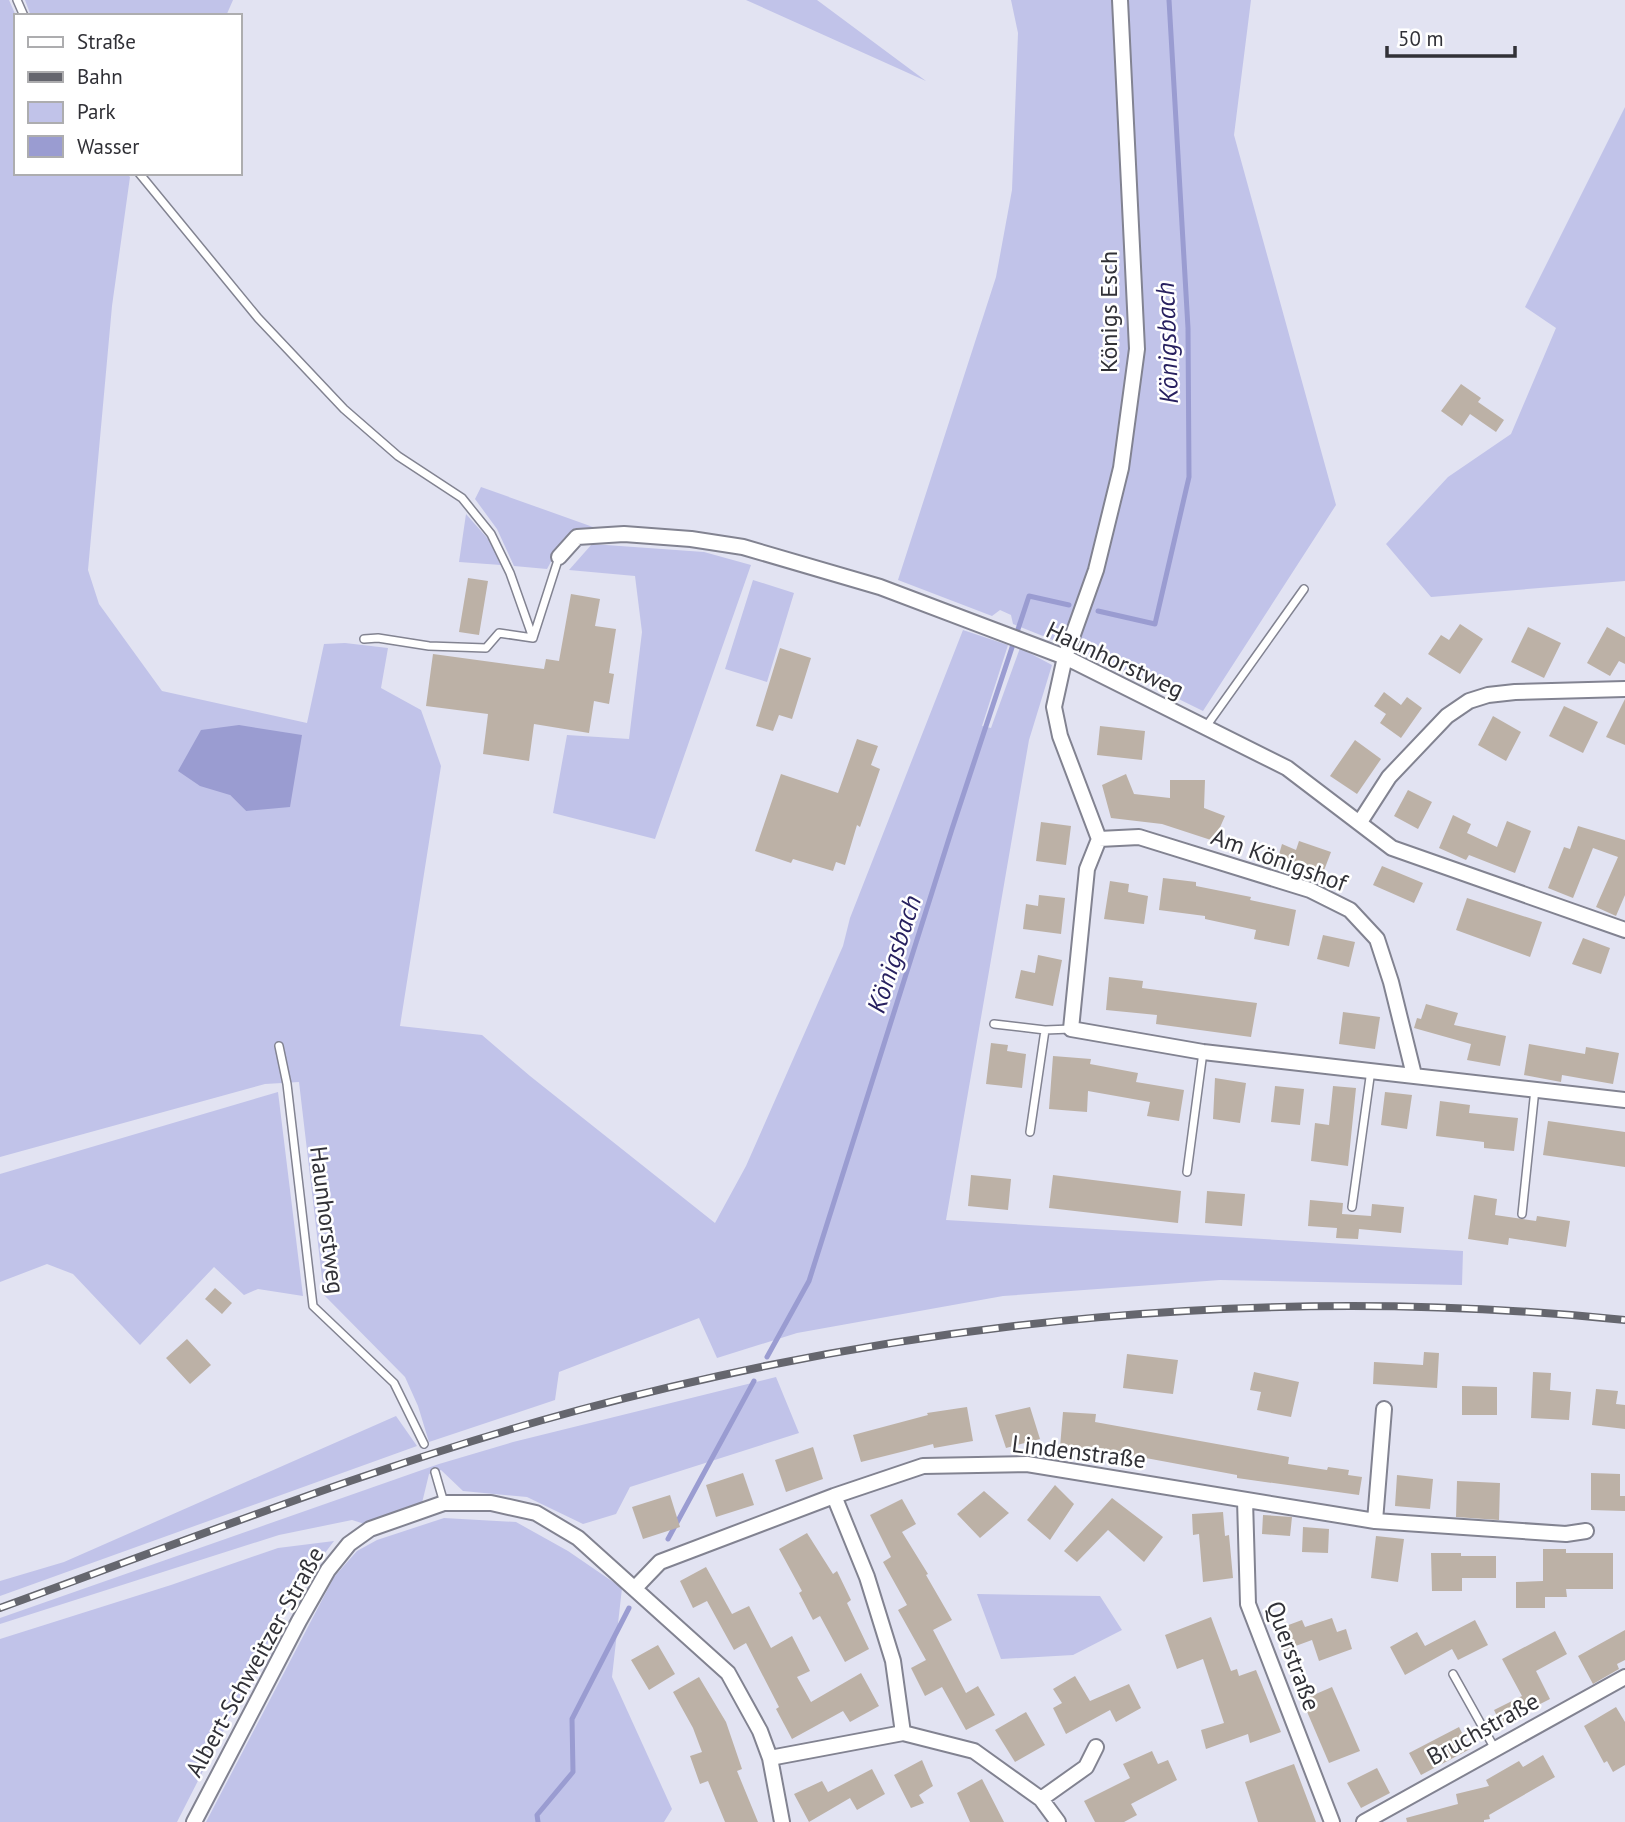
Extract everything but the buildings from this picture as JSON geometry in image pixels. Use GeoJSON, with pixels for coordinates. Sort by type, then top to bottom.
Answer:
{"type":"FeatureCollection","features":[{"type":"Feature","properties":{"kind":"street","name":"Königs Esch"},"geometry":{"type":"LineString","coordinates":[[1065,657],[1096,570],[1121,468],[1137,349],[1120,0]]}},
{"type":"Feature","properties":{"kind":"street","name":"Haunhorstweg"},"geometry":{"type":"LineString","coordinates":[[559,557],[577,537],[624,534],[691,539],[743,547],[880,587],[1065,657],[1287,768],[1392,848],[1625,930]]}},
{"type":"Feature","properties":{"kind":"street"},"geometry":{"type":"LineString","coordinates":[[1065,657],[1054,707],[1060,736],[1099,839],[1087,869],[1071,1030],[1203,1052],[1625,1100]]}},
{"type":"Feature","properties":{"kind":"street"},"geometry":{"type":"LineString","coordinates":[[1360,822],[1389,778],[1447,716],[1469,701],[1488,695],[1515,692],[1625,689]]}},
{"type":"Feature","properties":{"kind":"street","name":"Am Königshof"},"geometry":{"type":"LineString","coordinates":[[1099,839],[1139,837],[1310,890],[1350,910],[1377,939],[1391,982],[1414,1075]]}},
{"type":"Feature","properties":{"kind":"street"},"geometry":{"type":"LineString","coordinates":[[1375,1521],[1384,1409]]}},
{"type":"Feature","properties":{"kind":"street","name":"Lindenstraße"},"geometry":{"type":"LineString","coordinates":[[635,1588],[660,1562],[834,1496],[923,1466],[1027,1464],[1375,1521],[1566,1534],[1586,1531]]}},
{"type":"Feature","properties":{"kind":"street"},"geometry":{"type":"LineString","coordinates":[[834,1496],[867,1577],[893,1661],[904,1734]]}},
{"type":"Feature","properties":{"kind":"street","name":"Querstraße"},"geometry":{"type":"LineString","coordinates":[[1245,1500],[1248,1604],[1332,1822]]}},
{"type":"Feature","properties":{"kind":"street","name":"Albert-Schweitzer-Straße"},"geometry":{"type":"LineString","coordinates":[[194,1822],[299,1620],[328,1570],[349,1544],[370,1529],[444,1503],[491,1503],[536,1513],[578,1538],[729,1673],[761,1731],[782,1822]]}},
{"type":"Feature","properties":{"kind":"street","name":"Bruchstraße"},"geometry":{"type":"LineString","coordinates":[[1364,1822],[1625,1676]]}},
{"type":"Feature","properties":{"kind":"street"},"geometry":{"type":"LineString","coordinates":[[769,1758],[904,1734],[974,1751],[1041,1799],[1059,1822]]}},
{"type":"Feature","properties":{"kind":"street"},"geometry":{"type":"LineString","coordinates":[[1041,1799],[1086,1767],[1096,1747]]}},
{"type":"Feature","properties":{"kind":"lane"},"geometry":{"type":"LineString","coordinates":[[141,175],[258,318],[344,409],[398,456],[462,498],[491,534],[510,573],[533,638]]}},
{"type":"Feature","properties":{"kind":"lane"},"geometry":{"type":"LineString","coordinates":[[533,638],[559,557]]}},
{"type":"Feature","properties":{"kind":"lane"},"geometry":{"type":"LineString","coordinates":[[1205,728],[1304,589]]}},
{"type":"Feature","properties":{"kind":"lane"},"geometry":{"type":"LineString","coordinates":[[364,639],[378,638],[429,646],[486,648],[499,633],[533,638]]}},
{"type":"Feature","properties":{"kind":"lane"},"geometry":{"type":"LineString","coordinates":[[994,1024],[1071,1030]]}},
{"type":"Feature","properties":{"kind":"lane"},"geometry":{"type":"LineString","coordinates":[[1030,1132],[1045,1030]]}},
{"type":"Feature","properties":{"kind":"lane","name":"Haunhorstweg"},"geometry":{"type":"LineString","coordinates":[[279,1046],[287,1084],[313,1306],[394,1383],[424,1444]]}},
{"type":"Feature","properties":{"kind":"lane"},"geometry":{"type":"LineString","coordinates":[[1187,1172],[1203,1052]]}},
{"type":"Feature","properties":{"kind":"lane"},"geometry":{"type":"LineString","coordinates":[[1352,1207],[1371,1070]]}},
{"type":"Feature","properties":{"kind":"lane"},"geometry":{"type":"LineString","coordinates":[[1522,1214],[1535,1089]]}},
{"type":"Feature","properties":{"kind":"lane"},"geometry":{"type":"LineString","coordinates":[[435,1472],[444,1503]]}},
{"type":"Feature","properties":{"kind":"lane"},"geometry":{"type":"LineString","coordinates":[[1453,1674],[1494,1749]]}},
{"type":"Feature","properties":{"kind":"green space"},"geometry":{"type":"Polygon","coordinates":[[[0,0],[9,0],[15,14],[14,175],[130,177],[112,306],[88,570],[99,604],[162,691],[307,723],[324,644],[345,643],[388,648],[381,688],[421,710],[441,766],[400,1026],[482,1035],[715,1223],[746,1166],[843,946],[850,918],[963,630],[1008,645],[982,726],[991,728],[1020,648],[1052,665],[1029,740],[946,1220],[1463,1251],[1462,1285],[1220,1280],[1003,1296],[797,1333],[717,1358],[699,1318],[559,1372],[555,1400],[429,1442],[418,1406],[405,1377],[324,1295],[299,1082],[265,1084],[0,1157],[0,0]],[[239,726],[230,795],[246,811],[257,729],[239,726]]]}},
{"type":"Feature","properties":{"kind":"green space"},"geometry":{"type":"Polygon","coordinates":[[[25,0],[233,0],[227,14],[30,14],[25,0]]]}},
{"type":"Feature","properties":{"kind":"green space"},"geometry":{"type":"Polygon","coordinates":[[[746,0],[817,0],[926,81],[746,0]]]}},
{"type":"Feature","properties":{"kind":"green space"},"geometry":{"type":"Polygon","coordinates":[[[1011,0],[1251,0],[1234,135],[1336,505],[1203,711],[1083,652],[1013,624],[1011,615],[1000,610],[992,616],[898,580],[996,277],[1012,190],[1018,33],[1011,0]]]}},
{"type":"Feature","properties":{"kind":"green space"},"geometry":{"type":"Polygon","coordinates":[[[1625,107],[1625,581],[1431,597],[1386,544],[1448,477],[1511,434],[1556,328],[1525,307],[1625,107]]]}},
{"type":"Feature","properties":{"kind":"green space"},"geometry":{"type":"Polygon","coordinates":[[[481,487],[593,527],[564,538],[547,569],[514,566],[497,529],[475,499],[481,487]]]}},
{"type":"Feature","properties":{"kind":"green space"},"geometry":{"type":"Polygon","coordinates":[[[466,514],[489,540],[501,565],[459,562],[466,514]]]}},
{"type":"Feature","properties":{"kind":"green space"},"geometry":{"type":"Polygon","coordinates":[[[592,544],[704,552],[751,565],[655,839],[553,813],[567,735],[629,739],[642,632],[635,576],[569,570],[592,544]]]}},
{"type":"Feature","properties":{"kind":"green space"},"geometry":{"type":"Polygon","coordinates":[[[753,580],[794,593],[767,682],[725,669],[753,580]]]}},
{"type":"Feature","properties":{"kind":"green space"},"geometry":{"type":"Polygon","coordinates":[[[278,1092],[303,1296],[258,1289],[244,1295],[214,1267],[140,1345],[73,1274],[47,1264],[0,1282],[0,1174],[278,1092]]]}},
{"type":"Feature","properties":{"kind":"green space"},"geometry":{"type":"Polygon","coordinates":[[[776,1377],[799,1433],[630,1487],[616,1514],[583,1524],[527,1497],[463,1491],[441,1470],[429,1474],[422,1503],[368,1525],[352,1520],[279,1535],[0,1624],[0,1618],[439,1464],[513,1442],[776,1377]]]}},
{"type":"Feature","properties":{"kind":"green space"},"geometry":{"type":"Polygon","coordinates":[[[396,1416],[417,1446],[0,1596],[0,1581],[64,1562],[396,1416]]]}},
{"type":"Feature","properties":{"kind":"green space"},"geometry":{"type":"Polygon","coordinates":[[[444,1518],[516,1522],[568,1551],[622,1588],[612,1677],[672,1809],[664,1822],[206,1822],[334,1577],[357,1551],[377,1540],[444,1518]]]}},
{"type":"Feature","properties":{"kind":"green space"},"geometry":{"type":"Polygon","coordinates":[[[334,1541],[291,1598],[177,1822],[0,1822],[0,1639],[278,1548],[334,1541]]]}},
{"type":"Feature","properties":{"kind":"green space"},"geometry":{"type":"Polygon","coordinates":[[[977,1594],[1100,1596],[1122,1630],[1073,1655],[1001,1659],[977,1594]]]}},
{"type":"Feature","properties":{"kind":"water"},"geometry":{"type":"Polygon","coordinates":[[[239,725],[302,735],[290,807],[246,811],[230,795],[200,786],[178,771],[201,730],[239,725]]]}},
{"type":"Feature","properties":{"kind":"waterway","name":"Königsbach"},"geometry":{"type":"LineString","coordinates":[[1098,611],[1155,624],[1189,477],[1188,328],[1169,0]]}},
{"type":"Feature","properties":{"kind":"waterway","name":"Königsbach"},"geometry":{"type":"LineString","coordinates":[[767,1357],[809,1281],[1029,596],[1069,605]]}},
{"type":"Feature","properties":{"kind":"waterway","name":"Königsbach"},"geometry":{"type":"LineString","coordinates":[[668,1539],[754,1381]]}},
{"type":"Feature","properties":{"kind":"waterway","name":"Königsbach"},"geometry":{"type":"LineString","coordinates":[[538,1822],[537,1815],[573,1772],[572,1719],[629,1608]]}},
{"type":"Feature","properties":{"kind":"railway"},"geometry":{"type":"LineString","coordinates":[[0,1608],[287,1503],[505,1431],[707,1379],[836,1352],[967,1332],[1098,1317],[1230,1309],[1362,1306],[1493,1310],[1625,1320]]}}]}
